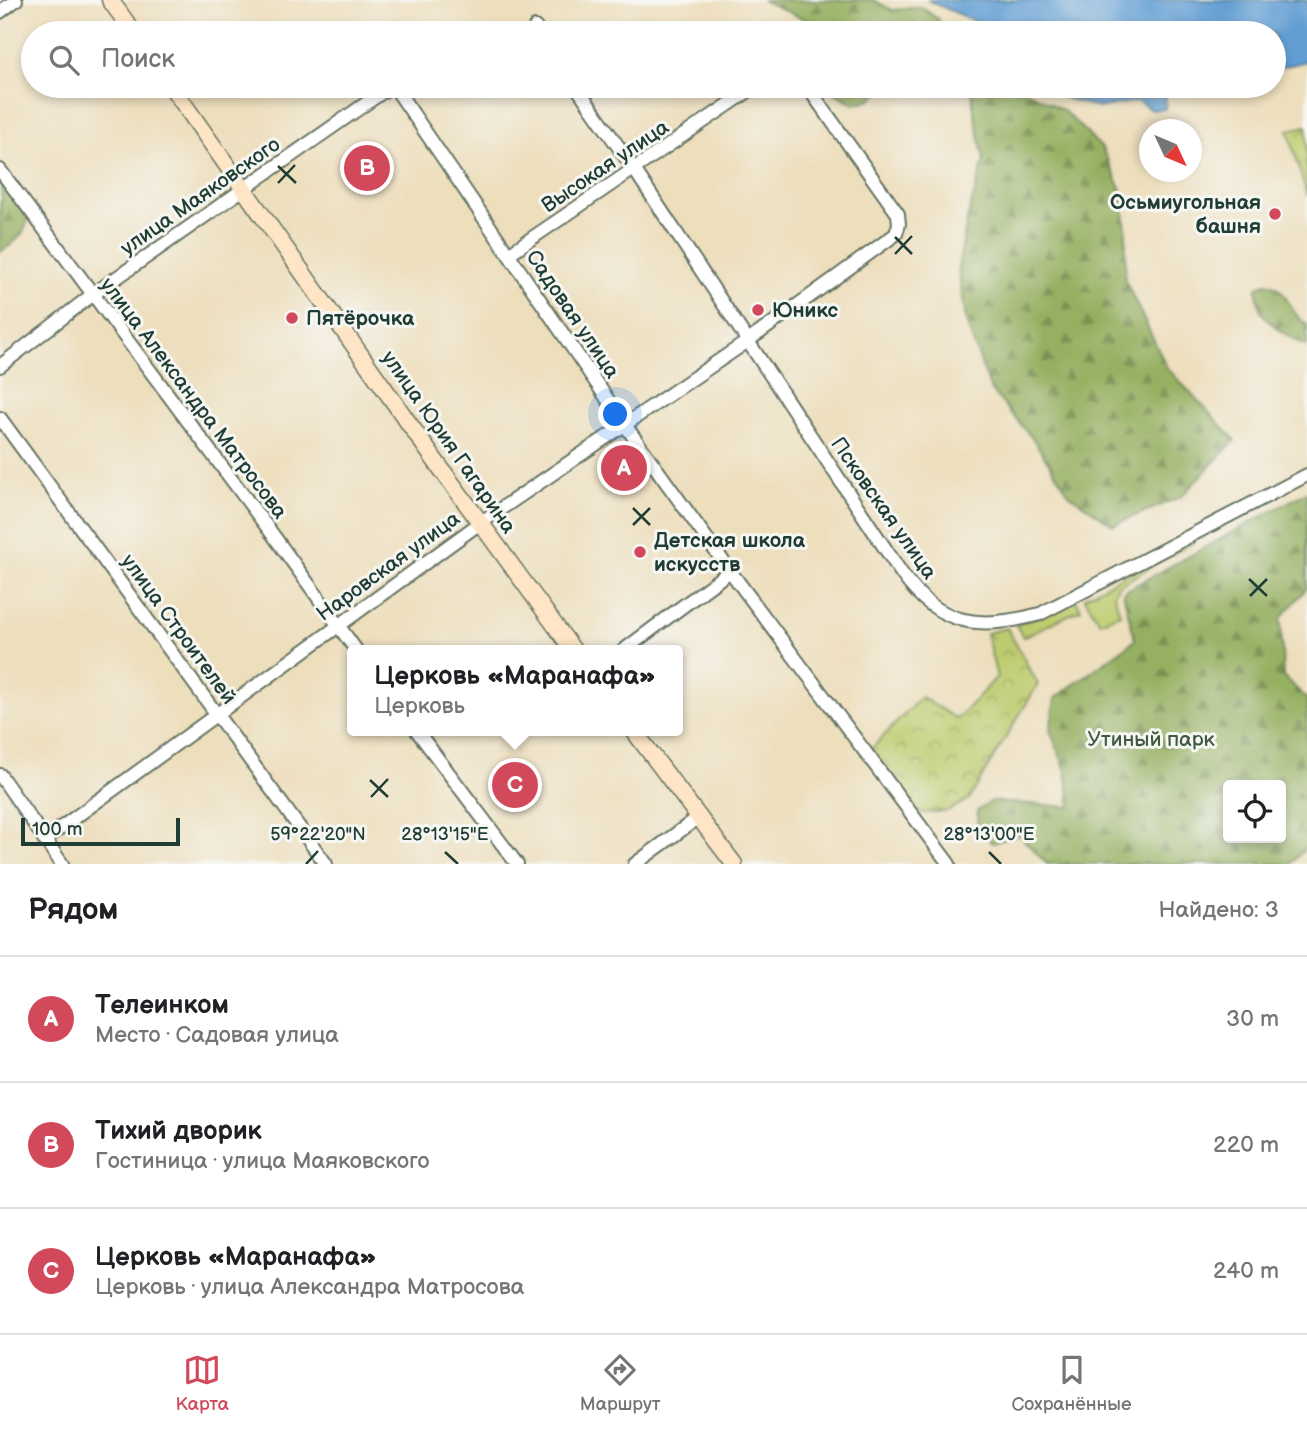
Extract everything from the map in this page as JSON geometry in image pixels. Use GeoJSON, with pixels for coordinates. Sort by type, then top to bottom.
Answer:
{"type":"FeatureCollection","features":[{"type":"Feature","properties":{"kind":"street"},"geometry":{"type":"LineString","coordinates":[[0,12],[16,0]]}},
{"type":"Feature","properties":{"kind":"street"},"geometry":{"type":"LineString","coordinates":[[110,0],[125,21]]}},
{"type":"Feature","properties":{"kind":"street","name":"улица Юрия Гагарина"},"geometry":{"type":"LineString","coordinates":[[180,98],[569,645]]}},
{"type":"Feature","properties":{"kind":"street","name":"улица Маяковского"},"geometry":{"type":"LineString","coordinates":[[0,366],[92,295],[376,98]]}},
{"type":"Feature","properties":{"kind":"street","name":"Садовая улица"},"geometry":{"type":"LineString","coordinates":[[401,98],[510,253],[542,306],[625,425],[730,571],[949,864]]}},
{"type":"Feature","properties":{"kind":"street","name":"Псковская улица"},"geometry":{"type":"LineString","coordinates":[[584,98],[914,591],[945,614],[964,622],[1012,622],[1040,614],[1307,475]]}},
{"type":"Feature","properties":{"kind":"street","name":"Высокая улица"},"geometry":{"type":"LineString","coordinates":[[510,253],[738,98]]}},
{"type":"Feature","properties":{"kind":"street","name":"Наровская улица"},"geometry":{"type":"LineString","coordinates":[[44,840],[480,523],[747,341],[896,234],[898,214],[816,98]]}},
{"type":"Feature","properties":{"kind":"street","name":"улица Александра Матросова"},"geometry":{"type":"LineString","coordinates":[[0,170],[352,645]]}},
{"type":"Feature","properties":{"kind":"street","name":"улица Строителей"},"geometry":{"type":"LineString","coordinates":[[0,418],[326,864]]}},
{"type":"Feature","properties":{"kind":"street"},"geometry":{"type":"LineString","coordinates":[[631,645],[730,571]]}},
{"type":"Feature","properties":{"kind":"street"},"geometry":{"type":"LineString","coordinates":[[421,736],[517,864]]}},
{"type":"Feature","properties":{"kind":"street"},"geometry":{"type":"LineString","coordinates":[[638,736],[734,864]]}},
{"type":"Feature","properties":{"kind":"street"},"geometry":{"type":"LineString","coordinates":[[0,775],[62,864]]}},
{"type":"Feature","properties":{"kind":"street"},"geometry":{"type":"LineString","coordinates":[[635,864],[699,817]]}},
{"type":"Feature","properties":{"kind":"green space"},"geometry":{"type":"Polygon","coordinates":[[[762,0],[873,0],[892,10],[921,7],[938,21],[808,21],[762,0]]]}},
{"type":"Feature","properties":{"kind":"green space"},"geometry":{"type":"Polygon","coordinates":[[[844,98],[872,98],[871,99],[855,104],[844,98]]]}},
{"type":"Feature","properties":{"kind":"green space"},"geometry":{"type":"Polygon","coordinates":[[[973,98],[1040,98],[1063,110],[1102,148],[1122,191],[1126,230],[1125,280],[1167,368],[1235,440],[1181,497],[1113,525],[1070,495],[1033,439],[991,390],[967,325],[958,269],[967,219],[984,160],[973,98]]]}},
{"type":"Feature","properties":{"kind":"green space"},"geometry":{"type":"Polygon","coordinates":[[[1307,126],[1307,196],[1288,130],[1307,126]]]}},
{"type":"Feature","properties":{"kind":"green space"},"geometry":{"type":"Polygon","coordinates":[[[0,178],[28,219],[18,238],[0,252],[2,201],[0,178]]]}},
{"type":"Feature","properties":{"kind":"green space"},"geometry":{"type":"Polygon","coordinates":[[[1265,283],[1279,289],[1296,314],[1307,324],[1307,346],[1282,332],[1261,311],[1257,287],[1265,283]]]}},
{"type":"Feature","properties":{"kind":"green space","name":"Утиный парк"},"geometry":{"type":"Polygon","coordinates":[[[1307,492],[1307,588],[1281,618],[1283,676],[1307,699],[1307,846],[1291,864],[1047,864],[1019,835],[993,843],[978,832],[977,811],[992,801],[1071,807],[1066,771],[1050,730],[1055,698],[1135,640],[1123,592],[1307,492]]]}},
{"type":"Feature","properties":{"kind":"green space"},"geometry":{"type":"Polygon","coordinates":[[[1191,538],[1193,543],[1118,586],[1114,594],[1120,614],[1100,622],[1084,597],[1191,538]]]}},
{"type":"Feature","properties":{"kind":"green space"},"geometry":{"type":"Polygon","coordinates":[[[1076,600],[1081,609],[1023,637],[1016,625],[1076,600]]]}},
{"type":"Feature","properties":{"kind":"green space"},"geometry":{"type":"Polygon","coordinates":[[[1007,628],[1038,684],[969,799],[948,811],[915,814],[871,749],[921,697],[957,719],[997,677],[986,633],[1007,628]]]}},
{"type":"Feature","properties":{"kind":"water"},"geometry":{"type":"Polygon","coordinates":[[[927,0],[1307,0],[1307,61],[1286,66],[1286,21],[974,21],[927,0]]]}},
{"type":"Feature","properties":{"kind":"water"},"geometry":{"type":"Polygon","coordinates":[[[1065,98],[1166,98],[1165,109],[1151,110],[1138,101],[1098,108],[1065,98]]]}},
{"type":"Feature","properties":{"kind":"place","name":"Тихий дворик"},"geometry":{"type":"Point","coordinates":[367,168]}},
{"type":"Feature","properties":{"kind":"place","name":"Осьмиугольная башня"},"geometry":{"type":"Point","coordinates":[1275,214]}},
{"type":"Feature","properties":{"kind":"place","name":"Юникс"},"geometry":{"type":"Point","coordinates":[758,310]}},
{"type":"Feature","properties":{"kind":"place","name":"Пятёрочка"},"geometry":{"type":"Point","coordinates":[292,318]}},
{"type":"Feature","properties":{"kind":"place","name":"Телеинком"},"geometry":{"type":"Point","coordinates":[624,468]}},
{"type":"Feature","properties":{"kind":"place","name":"Детская школа искусств"},"geometry":{"type":"Point","coordinates":[640,552]}},
{"type":"Feature","properties":{"kind":"place","name":"Церковь «Маранафа»"},"geometry":{"type":"Point","coordinates":[515,785]}}]}
